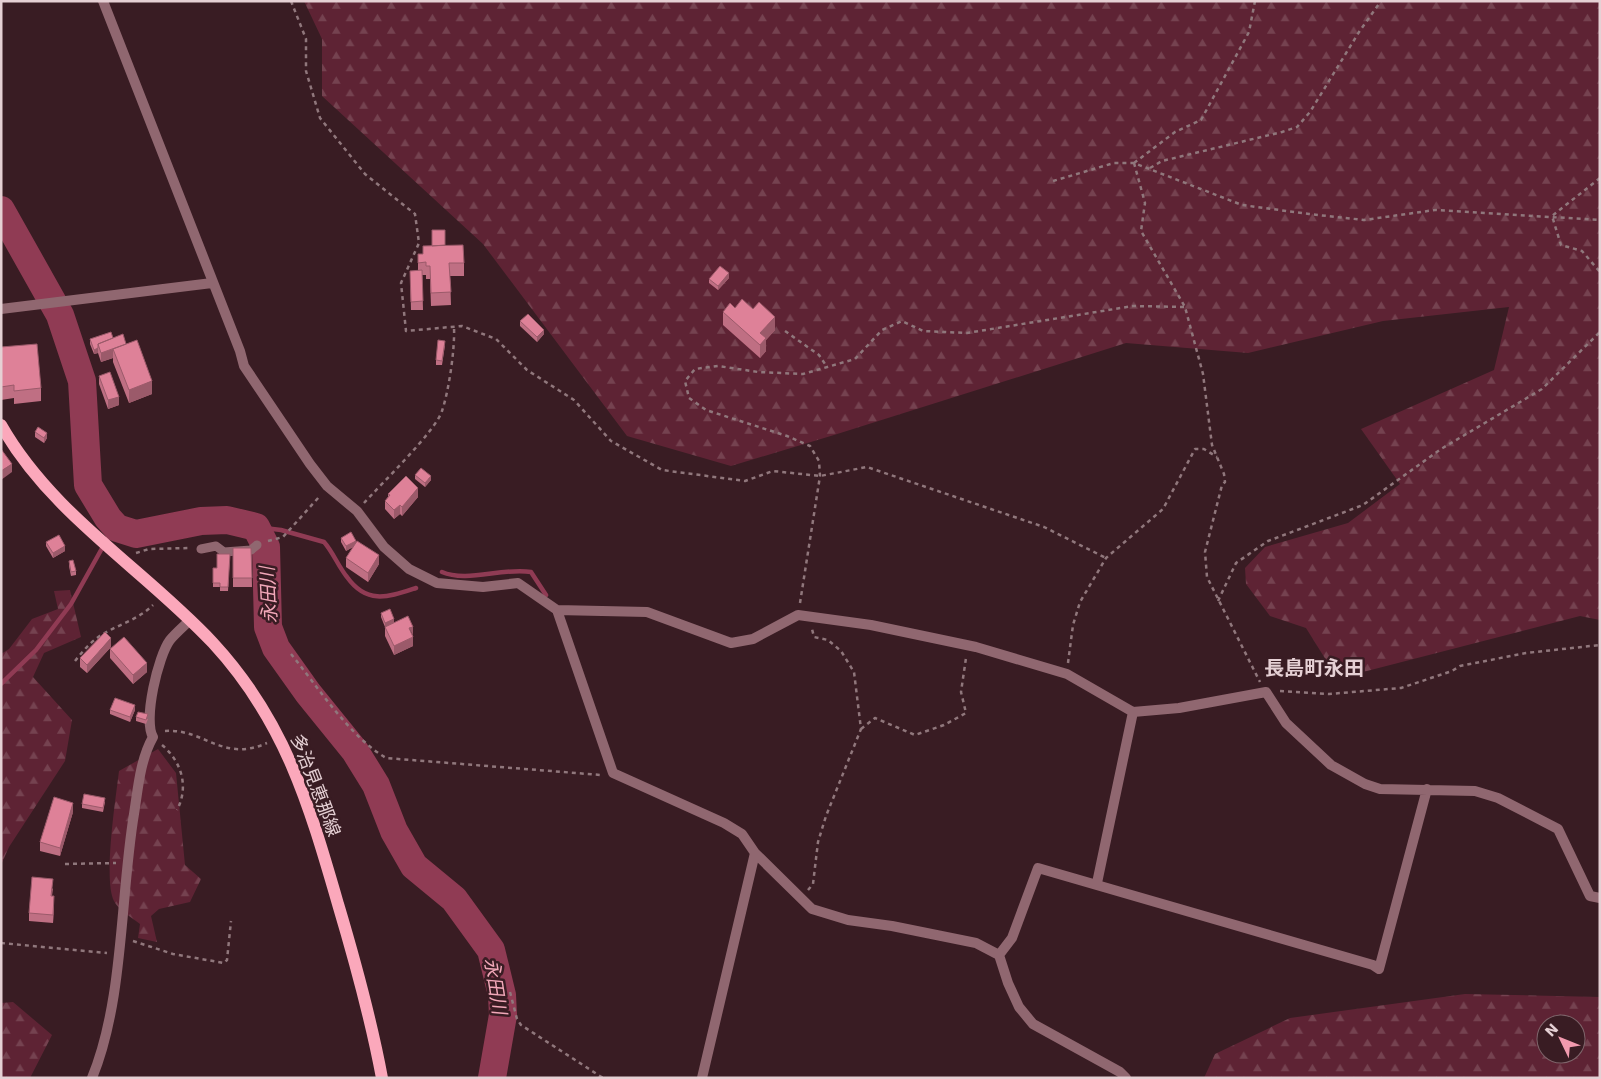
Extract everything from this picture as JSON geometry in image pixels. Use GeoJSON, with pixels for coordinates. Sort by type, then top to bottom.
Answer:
{"type":"FeatureCollection","features":[{"type":"Feature","properties":{"kind":"main road","name":"多治見恵那線"},"geometry":{"type":"LineString","coordinates":[[2,428],[45,486],[74,516],[212,642],[249,687],[280,738],[298,776],[314,818],[361,981],[382,1078]]}},
{"type":"Feature","properties":{"kind":"street"},"geometry":{"type":"LineString","coordinates":[[103,1],[240,351],[244,366],[310,464],[329,487],[358,511],[384,547],[409,569],[437,583],[483,587],[518,583],[557,610],[647,612],[731,643],[753,639],[803,616],[871,625],[968,646],[1067,674],[1133,712],[1179,708],[1266,692],[1286,723],[1331,765],[1365,784],[1380,789],[1475,790],[1498,798],[1558,829],[1590,896],[1600,898]]}},
{"type":"Feature","properties":{"kind":"street"},"geometry":{"type":"LineString","coordinates":[[1,309],[212,283]]}},
{"type":"Feature","properties":{"kind":"street"},"geometry":{"type":"LineString","coordinates":[[557,610],[613,773],[724,823],[742,834],[755,853],[812,909],[848,920],[892,926],[976,943],[1000,955],[1008,983],[1019,1007],[1033,1024],[1120,1072],[1126,1078]]}},
{"type":"Feature","properties":{"kind":"street"},"geometry":{"type":"LineString","coordinates":[[92,1078],[103,1047],[113,1002],[119,936],[138,788],[146,749],[153,737],[149,730],[153,683],[169,641],[190,621]]}},
{"type":"Feature","properties":{"kind":"street"},"geometry":{"type":"LineString","coordinates":[[1097,883],[1133,712]]}},
{"type":"Feature","properties":{"kind":"street"},"geometry":{"type":"LineString","coordinates":[[1000,955],[1012,938],[1038,868],[1097,883],[1356,960],[1380,969],[1427,789]]}},
{"type":"Feature","properties":{"kind":"street"},"geometry":{"type":"LineString","coordinates":[[702,1078],[755,853]]}},
{"type":"Feature","properties":{"kind":"lane"},"geometry":{"type":"LineString","coordinates":[[201,549],[216,546],[224,552],[251,550],[257,545]]}},
{"type":"Feature","properties":{"kind":"path"},"geometry":{"type":"LineString","coordinates":[[291,1],[306,39],[306,71],[320,118],[365,174],[415,214],[420,243],[401,283],[406,331],[462,326],[496,339],[527,370],[574,400],[611,440],[662,470],[745,481],[773,471],[820,476],[867,467],[1044,527],[1106,558]]}},
{"type":"Feature","properties":{"kind":"path"},"geometry":{"type":"LineString","coordinates":[[1134,164],[1175,132],[1201,120],[1248,32],[1255,1]]}},
{"type":"Feature","properties":{"kind":"path"},"geometry":{"type":"LineString","coordinates":[[1150,168],[1162,161],[1297,127],[1310,112],[1359,32],[1381,1]]}},
{"type":"Feature","properties":{"kind":"path"},"geometry":{"type":"LineString","coordinates":[[1053,180],[1114,163],[1134,164],[1150,168],[1242,205],[1309,214],[1364,220],[1435,210],[1600,220]]}},
{"type":"Feature","properties":{"kind":"path"},"geometry":{"type":"LineString","coordinates":[[1134,164],[1145,203],[1142,231],[1185,307],[1203,374],[1212,445],[1224,474],[1225,482],[1222,485],[1205,552],[1207,578],[1266,692],[1289,690],[1329,694],[1401,688],[1452,671],[1460,666],[1526,653],[1600,645]]}},
{"type":"Feature","properties":{"kind":"path"},"geometry":{"type":"LineString","coordinates":[[1552,216],[1600,178]]}},
{"type":"Feature","properties":{"kind":"path"},"geometry":{"type":"LineString","coordinates":[[1552,216],[1561,245],[1582,251],[1600,272]]}},
{"type":"Feature","properties":{"kind":"path"},"geometry":{"type":"LineString","coordinates":[[801,899],[813,884],[818,842],[861,729],[854,672],[834,645],[828,640],[814,637],[803,616],[820,476],[819,462],[810,446],[787,436],[706,410],[689,398],[686,381],[695,368],[718,366],[758,372],[803,374],[855,359],[882,330],[902,321],[923,332],[967,333],[1133,306],[1185,307]]}},
{"type":"Feature","properties":{"kind":"path"},"geometry":{"type":"LineString","coordinates":[[358,511],[432,427],[442,412],[454,341],[454,327]]}},
{"type":"Feature","properties":{"kind":"path"},"geometry":{"type":"LineString","coordinates":[[785,331],[819,355],[827,367]]}},
{"type":"Feature","properties":{"kind":"path"},"geometry":{"type":"LineString","coordinates":[[1218,601],[1236,563],[1268,541],[1363,505],[1441,449],[1542,389],[1600,332]]}},
{"type":"Feature","properties":{"kind":"path"},"geometry":{"type":"LineString","coordinates":[[1067,674],[1073,625],[1080,602],[1106,558],[1163,509],[1195,449],[1204,450],[1217,457]]}},
{"type":"Feature","properties":{"kind":"path"},"geometry":{"type":"LineString","coordinates":[[273,540],[283,537],[329,487]]}},
{"type":"Feature","properties":{"kind":"path"},"geometry":{"type":"LineString","coordinates":[[128,564],[137,552],[149,548],[180,546],[201,549]]}},
{"type":"Feature","properties":{"kind":"path"},"geometry":{"type":"LineString","coordinates":[[75,662],[90,643],[101,635],[144,614],[163,596]]}},
{"type":"Feature","properties":{"kind":"path"},"geometry":{"type":"LineString","coordinates":[[861,729],[875,718],[915,736],[944,725],[966,713],[961,692],[968,646]]}},
{"type":"Feature","properties":{"kind":"path"},"geometry":{"type":"LineString","coordinates":[[291,654],[345,721],[377,753],[386,758],[596,776],[613,773]]}},
{"type":"Feature","properties":{"kind":"path"},"geometry":{"type":"LineString","coordinates":[[177,810],[184,790],[182,772],[166,748],[153,737],[166,731],[180,732],[238,751],[251,750],[280,738]]}},
{"type":"Feature","properties":{"kind":"path"},"geometry":{"type":"LineString","coordinates":[[65,864],[128,862]]}},
{"type":"Feature","properties":{"kind":"path"},"geometry":{"type":"LineString","coordinates":[[119,936],[168,952],[224,963],[227,960],[231,920]]}},
{"type":"Feature","properties":{"kind":"path"},"geometry":{"type":"LineString","coordinates":[[1,943],[99,953],[118,952]]}},
{"type":"Feature","properties":{"kind":"path"},"geometry":{"type":"LineString","coordinates":[[510,992],[517,1019],[521,1025],[603,1078]]}},
{"type":"Feature","properties":{"kind":"green space"},"geometry":{"type":"Polygon","coordinates":[[[304,1],[1600,1],[1600,620],[1580,616],[1363,672],[1331,668],[1306,628],[1270,616],[1246,584],[1245,568],[1265,547],[1348,523],[1400,484],[1361,429],[1494,370],[1509,307],[1383,321],[1248,353],[1126,343],[731,466],[627,436],[483,244],[322,96],[322,39],[304,1]]]}},
{"type":"Feature","properties":{"kind":"green space"},"geometry":{"type":"Polygon","coordinates":[[[70,590],[81,637],[44,653],[33,677],[72,720],[65,761],[9,847],[1,865],[1,654],[9,649],[32,619],[58,609],[54,591],[70,590]]]}},
{"type":"Feature","properties":{"kind":"green space"},"geometry":{"type":"Polygon","coordinates":[[[158,749],[176,773],[185,865],[201,879],[190,902],[159,909],[151,916],[157,942],[138,938],[140,924],[122,911],[114,901],[111,890],[110,857],[119,771],[158,749]]]}},
{"type":"Feature","properties":{"kind":"green space"},"geometry":{"type":"Polygon","coordinates":[[[1465,994],[1600,997],[1600,1078],[1204,1078],[1215,1054],[1290,1018],[1465,994]]]}},
{"type":"Feature","properties":{"kind":"green space"},"geometry":{"type":"Polygon","coordinates":[[[13,1002],[52,1035],[30,1078],[1,1078],[1,1003],[13,1002]]]}},
{"type":"Feature","properties":{"kind":"building"},"geometry":{"type":"Polygon","coordinates":[[[432,230],[445,230],[445,245],[432,246],[432,230]]]}},
{"type":"Feature","properties":{"kind":"building"},"geometry":{"type":"Polygon","coordinates":[[[463,245],[464,263],[449,263],[451,292],[431,293],[430,266],[426,266],[426,262],[418,263],[418,254],[423,254],[423,246],[463,245]]]}},
{"type":"Feature","properties":{"kind":"building"},"geometry":{"type":"Polygon","coordinates":[[[720,266],[729,273],[718,286],[709,279],[720,266]]]}},
{"type":"Feature","properties":{"kind":"building"},"geometry":{"type":"Polygon","coordinates":[[[422,270],[423,301],[411,302],[410,271],[422,270]]]}},
{"type":"Feature","properties":{"kind":"building"},"geometry":{"type":"Polygon","coordinates":[[[742,299],[753,309],[759,302],[775,317],[760,333],[766,338],[760,345],[723,312],[730,303],[735,308],[742,299]]]}},
{"type":"Feature","properties":{"kind":"building"},"geometry":{"type":"Polygon","coordinates":[[[528,314],[544,330],[537,337],[520,321],[528,314]]]}},
{"type":"Feature","properties":{"kind":"building"},"geometry":{"type":"Polygon","coordinates":[[[111,332],[113,338],[98,344],[98,348],[94,350],[90,339],[111,332]]]}},
{"type":"Feature","properties":{"kind":"building"},"geometry":{"type":"Polygon","coordinates":[[[123,334],[126,344],[101,353],[98,344],[123,334]]]}},
{"type":"Feature","properties":{"kind":"building"},"geometry":{"type":"Polygon","coordinates":[[[137,340],[152,381],[129,390],[113,349],[137,340]]]}},
{"type":"Feature","properties":{"kind":"building"},"geometry":{"type":"Polygon","coordinates":[[[438,340],[445,341],[442,361],[436,360],[438,340]]]}},
{"type":"Feature","properties":{"kind":"building"},"geometry":{"type":"Polygon","coordinates":[[[37,344],[41,388],[14,391],[14,385],[1,387],[1,347],[37,344]]]}},
{"type":"Feature","properties":{"kind":"building"},"geometry":{"type":"Polygon","coordinates":[[[110,372],[119,397],[108,400],[99,376],[110,372]]]}},
{"type":"Feature","properties":{"kind":"building"},"geometry":{"type":"Polygon","coordinates":[[[38,427],[47,433],[44,438],[35,432],[38,427]]]}},
{"type":"Feature","properties":{"kind":"building"},"geometry":{"type":"Polygon","coordinates":[[[1,449],[12,464],[1,471],[1,449]]]}},
{"type":"Feature","properties":{"kind":"building"},"geometry":{"type":"Polygon","coordinates":[[[421,468],[431,476],[425,483],[415,475],[421,468]]]}},
{"type":"Feature","properties":{"kind":"building"},"geometry":{"type":"Polygon","coordinates":[[[406,476],[418,488],[402,507],[400,505],[394,510],[385,501],[390,495],[388,494],[406,476]]]}},
{"type":"Feature","properties":{"kind":"building"},"geometry":{"type":"Polygon","coordinates":[[[351,532],[356,541],[346,546],[341,538],[351,532]]]}},
{"type":"Feature","properties":{"kind":"building"},"geometry":{"type":"Polygon","coordinates":[[[59,535],[65,546],[53,553],[46,542],[59,535]]]}},
{"type":"Feature","properties":{"kind":"building"},"geometry":{"type":"Polygon","coordinates":[[[357,541],[379,555],[368,573],[346,558],[357,541]]]}},
{"type":"Feature","properties":{"kind":"building"},"geometry":{"type":"Polygon","coordinates":[[[233,548],[251,548],[252,578],[233,578],[233,548]]]}},
{"type":"Feature","properties":{"kind":"building"},"geometry":{"type":"Polygon","coordinates":[[[217,554],[230,554],[228,587],[220,587],[220,583],[213,583],[213,568],[217,568],[217,554]]]}},
{"type":"Feature","properties":{"kind":"building"},"geometry":{"type":"Polygon","coordinates":[[[73,560],[76,571],[71,572],[69,561],[73,560]]]}},
{"type":"Feature","properties":{"kind":"building"},"geometry":{"type":"Polygon","coordinates":[[[390,609],[394,619],[385,623],[381,613],[390,609]]]}},
{"type":"Feature","properties":{"kind":"building"},"geometry":{"type":"Polygon","coordinates":[[[408,616],[413,627],[409,628],[413,637],[394,646],[385,627],[408,616]]]}},
{"type":"Feature","properties":{"kind":"building"},"geometry":{"type":"Polygon","coordinates":[[[105,632],[111,638],[87,665],[80,658],[105,632]]]}},
{"type":"Feature","properties":{"kind":"building"},"geometry":{"type":"Polygon","coordinates":[[[124,637],[147,663],[133,675],[110,649],[124,637]]]}},
{"type":"Feature","properties":{"kind":"building"},"geometry":{"type":"Polygon","coordinates":[[[115,698],[135,705],[130,717],[110,710],[115,698]]]}},
{"type":"Feature","properties":{"kind":"building"},"geometry":{"type":"Polygon","coordinates":[[[138,712],[148,714],[146,720],[136,717],[138,712]]]}},
{"type":"Feature","properties":{"kind":"building"},"geometry":{"type":"Polygon","coordinates":[[[84,794],[105,798],[103,808],[82,804],[84,794]]]}},
{"type":"Feature","properties":{"kind":"building"},"geometry":{"type":"Polygon","coordinates":[[[54,797],[73,803],[60,848],[40,842],[54,797]]]}},
{"type":"Feature","properties":{"kind":"building"},"geometry":{"type":"Polygon","coordinates":[[[32,877],[53,879],[51,896],[54,896],[53,915],[29,913],[32,877]]]}},
{"type":"Feature","properties":{"kind":"waterway","name":"永田川"},"geometry":{"type":"LineString","coordinates":[[1,210],[60,315],[82,381],[88,485],[108,518],[117,528],[136,534],[201,521],[227,520],[256,527],[266,547],[268,627],[276,648],[308,693],[355,751],[376,785],[394,831],[414,866],[454,899],[491,950],[502,995],[503,1015],[492,1078]]}},
{"type":"Feature","properties":{"kind":"waterway"},"geometry":{"type":"LineString","coordinates":[[1,684],[36,650],[71,604],[115,525]]}},
{"type":"Feature","properties":{"kind":"waterway"},"geometry":{"type":"LineString","coordinates":[[256,527],[281,530],[324,542],[344,573],[362,592],[370,595],[387,596],[416,588]]}},
{"type":"Feature","properties":{"kind":"waterway"},"geometry":{"type":"LineString","coordinates":[[442,572],[463,576],[509,571],[531,572],[546,595]]}},
{"type":"Feature","properties":{"kind":"district","name":"長島町永田"},"geometry":{"type":"Point","coordinates":[1314,668]}}]}
